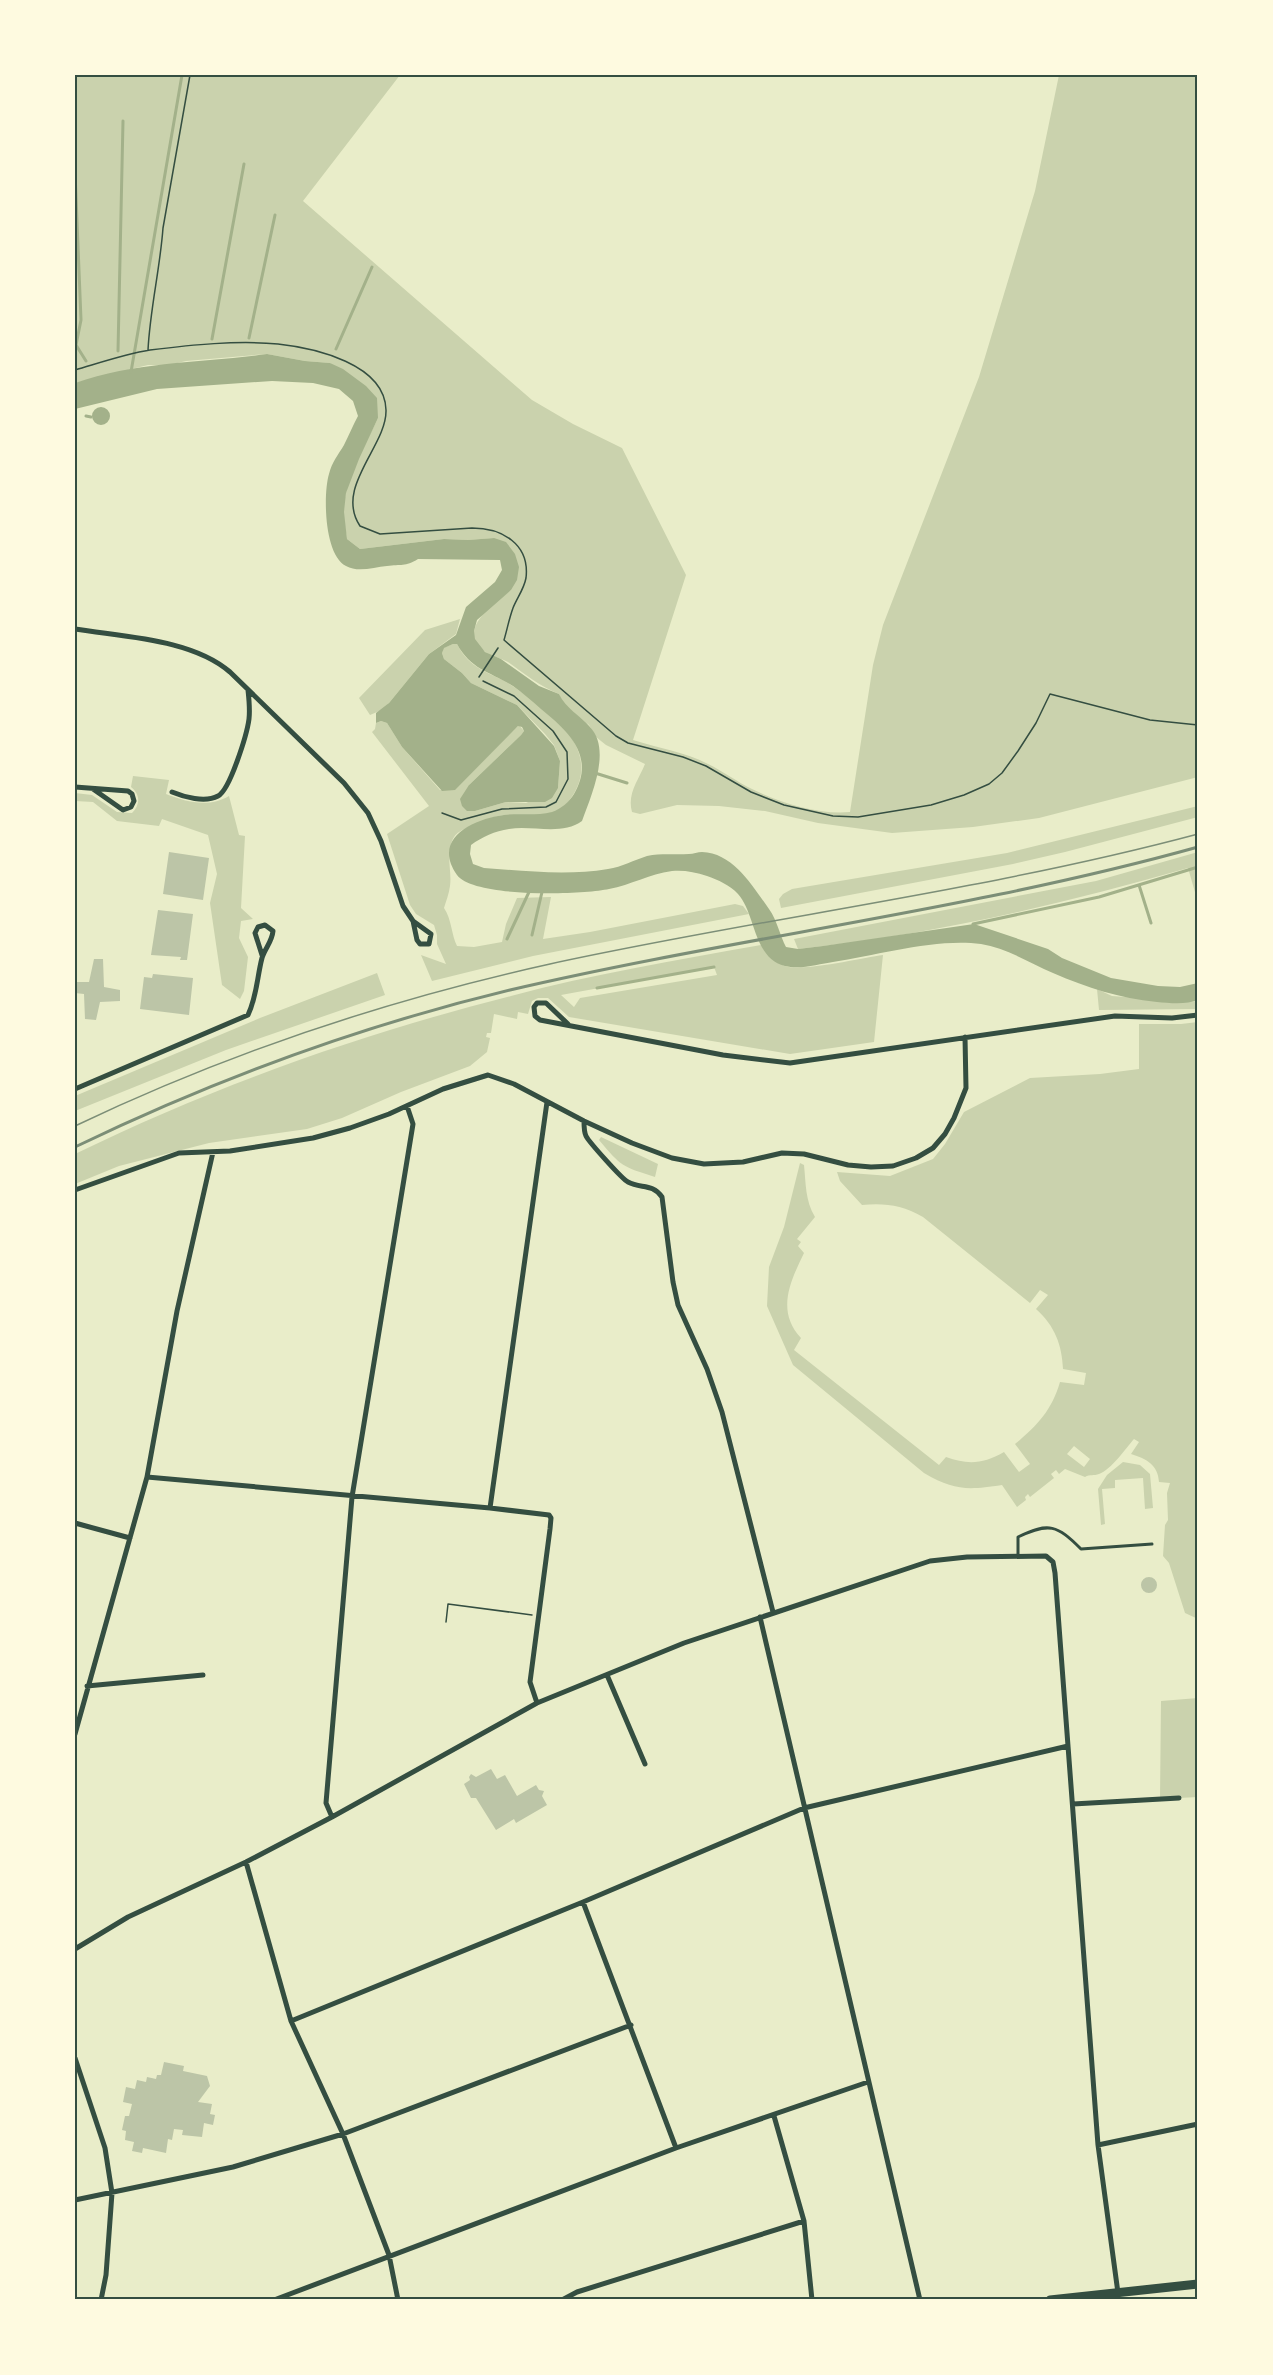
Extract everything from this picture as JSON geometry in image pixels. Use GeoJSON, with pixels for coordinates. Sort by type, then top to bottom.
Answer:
{"type":"FeatureCollection","features":[{"type":"Feature","properties":{"kind":"main road"},"geometry":{"type":"LineString","coordinates":[[1050,2300],[1104,2297],[1118,2293],[1198,2284]]}},
{"type":"Feature","properties":{"kind":"street"},"geometry":{"type":"LineString","coordinates":[[75,629],[160,643],[202,653],[222,665],[344,783],[368,813],[381,841],[403,906],[413,921],[431,934],[429,944],[420,944],[417,940],[413,921]]}},
{"type":"Feature","properties":{"kind":"street"},"geometry":{"type":"LineString","coordinates":[[172,792],[184,796],[214,798],[225,790],[232,777],[249,719],[248,690]]}},
{"type":"Feature","properties":{"kind":"street"},"geometry":{"type":"LineString","coordinates":[[75,787],[128,791],[132,794],[134,801],[130,807],[123,810],[93,789]]}},
{"type":"Feature","properties":{"kind":"street"},"geometry":{"type":"LineString","coordinates":[[75,1089],[248,1015],[254,1002],[262,955],[270,944],[273,931],[265,925],[258,927],[255,933],[262,955]]}},
{"type":"Feature","properties":{"kind":"street"},"geometry":{"type":"LineString","coordinates":[[568,1024],[546,1003],[537,1003],[533,1012],[540,1020],[723,1055],[790,1064],[1115,1016],[1172,1018],[1198,1015]]}},
{"type":"Feature","properties":{"kind":"street"},"geometry":{"type":"LineString","coordinates":[[75,1190],[179,1153],[230,1151],[313,1138],[350,1128],[443,1089],[488,1076],[508,1081],[584,1121],[672,1158],[704,1164],[743,1162],[782,1153],[804,1154],[848,1165],[893,1166],[916,1158],[933,1148],[945,1134],[954,1118],[966,1088],[965,1037]]}},
{"type":"Feature","properties":{"kind":"street"},"geometry":{"type":"LineString","coordinates":[[490,1508],[547,1102]]}},
{"type":"Feature","properties":{"kind":"street"},"geometry":{"type":"LineString","coordinates":[[332,1817],[326,1803],[352,1497],[413,1124],[407,1106]]}},
{"type":"Feature","properties":{"kind":"street"},"geometry":{"type":"LineString","coordinates":[[584,1121],[586,1135],[621,1178],[630,1184],[648,1186],[657,1190],[662,1197],[678,1305],[707,1369],[722,1412],[772,1612]]}},
{"type":"Feature","properties":{"kind":"street"},"geometry":{"type":"LineString","coordinates":[[75,1734],[147,1477],[177,1311],[213,1152]]}},
{"type":"Feature","properties":{"kind":"street"},"geometry":{"type":"LineString","coordinates":[[147,1477],[547,1514],[551,1518],[550,1528],[530,1682],[537,1703]]}},
{"type":"Feature","properties":{"kind":"street"},"geometry":{"type":"LineString","coordinates":[[75,1524],[130,1538]]}},
{"type":"Feature","properties":{"kind":"street"},"geometry":{"type":"LineString","coordinates":[[75,1949],[128,1917],[246,1862],[332,1817],[537,1703],[684,1643],[930,1561],[1038,1554],[1051,1559],[1055,1573],[1098,2145],[1118,2293]]}},
{"type":"Feature","properties":{"kind":"street"},"geometry":{"type":"LineString","coordinates":[[760,1617],[920,2300]]}},
{"type":"Feature","properties":{"kind":"street"},"geometry":{"type":"LineString","coordinates":[[87,1686],[204,1675]]}},
{"type":"Feature","properties":{"kind":"street"},"geometry":{"type":"LineString","coordinates":[[607,1675],[645,1764]]}},
{"type":"Feature","properties":{"kind":"street"},"geometry":{"type":"LineString","coordinates":[[291,2021],[583,1902],[804,1808],[1068,1746]]}},
{"type":"Feature","properties":{"kind":"street"},"geometry":{"type":"LineString","coordinates":[[1072,1804],[1179,1798]]}},
{"type":"Feature","properties":{"kind":"street"},"geometry":{"type":"LineString","coordinates":[[246,1862],[291,2021],[343,2134],[389,2255],[398,2300]]}},
{"type":"Feature","properties":{"kind":"street"},"geometry":{"type":"LineString","coordinates":[[583,1902],[676,2148]]}},
{"type":"Feature","properties":{"kind":"street"},"geometry":{"type":"LineString","coordinates":[[75,2200],[233,2167],[343,2134],[631,2025]]}},
{"type":"Feature","properties":{"kind":"street"},"geometry":{"type":"LineString","coordinates":[[75,2058],[105,2148],[112,2193],[106,2276],[101,2300]]}},
{"type":"Feature","properties":{"kind":"street"},"geometry":{"type":"LineString","coordinates":[[274,2300],[676,2148],[868,2082]]}},
{"type":"Feature","properties":{"kind":"street"},"geometry":{"type":"LineString","coordinates":[[774,2116],[804,2221],[812,2300]]}},
{"type":"Feature","properties":{"kind":"street"},"geometry":{"type":"LineString","coordinates":[[1098,2145],[1198,2124]]}},
{"type":"Feature","properties":{"kind":"street"},"geometry":{"type":"LineString","coordinates":[[562,2300],[577,2292],[804,2221]]}},
{"type":"Feature","properties":{"kind":"lane"},"geometry":{"type":"LineString","coordinates":[[1018,1555],[1018,1537],[1048,1526],[1055,1527],[1066,1534],[1081,1549],[1152,1544]]}},
{"type":"Feature","properties":{"kind":"path"},"geometry":{"type":"LineString","coordinates":[[148,351],[149,326],[164,220],[190,75]]}},
{"type":"Feature","properties":{"kind":"path"},"geometry":{"type":"LineString","coordinates":[[75,370],[148,351],[227,344],[278,344],[334,357],[367,373],[378,383],[383,392],[386,416],[361,471],[356,490],[354,509],[360,525],[380,534],[485,528],[508,536],[520,547],[525,560],[526,577],[504,640],[596,721],[628,743],[683,757],[706,766],[751,792],[784,805],[825,815],[858,817],[931,805],[964,795],[988,784],[1002,773],[1036,723],[1050,694],[1150,720],[1198,725]]}},
{"type":"Feature","properties":{"kind":"path"},"geometry":{"type":"LineString","coordinates":[[479,677],[498,648]]}},
{"type":"Feature","properties":{"kind":"path"},"geometry":{"type":"LineString","coordinates":[[442,813],[461,820],[502,809],[546,807],[556,802],[568,779],[567,752],[553,731],[520,700],[483,681]]}},
{"type":"Feature","properties":{"kind":"path"},"geometry":{"type":"LineString","coordinates":[[446,1622],[448,1604],[539,1616]]}},
{"type":"Feature","properties":{"kind":"shaded area"},"geometry":{"type":"Polygon","coordinates":[[[75,75],[400,75],[303,201],[532,400],[573,424],[622,448],[686,575],[633,740],[699,760],[775,799],[813,810],[850,812],[873,665],[883,625],[979,377],[1035,191],[1059,75],[1198,75],[1198,777],[1039,818],[973,827],[892,833],[818,823],[765,811],[719,806],[677,805],[640,814],[632,812],[632,793],[645,764],[606,745],[596,737],[589,725],[564,705],[559,694],[539,684],[508,662],[487,653],[478,645],[474,636],[475,627],[480,618],[495,602],[511,590],[494,538],[444,539],[360,549],[347,539],[344,514],[347,487],[378,418],[330,363],[267,354],[186,361],[169,365],[148,365],[75,383],[75,75]]]}},
{"type":"Feature","properties":{"kind":"shaded area"},"geometry":{"type":"Polygon","coordinates":[[[267,354],[330,363],[343,369],[366,386],[377,398],[378,418],[346,493],[344,512],[347,539],[360,549],[444,539],[494,538],[506,542],[515,554],[519,567],[517,580],[511,590],[477,620],[474,631],[475,639],[485,652],[501,659],[539,686],[559,694],[565,704],[590,727],[596,737],[600,760],[598,773],[582,821],[565,828],[518,828],[494,833],[471,845],[470,854],[473,864],[484,868],[577,872],[613,868],[652,855],[702,852],[713,854],[724,858],[742,873],[772,913],[786,947],[798,949],[823,946],[974,924],[1048,949],[1062,958],[1111,978],[1158,986],[1180,987],[1198,983],[1198,1000],[1167,1003],[1104,992],[1053,973],[1009,952],[981,944],[926,945],[809,966],[785,966],[767,954],[761,945],[744,903],[735,891],[715,879],[690,872],[664,872],[617,887],[576,893],[505,891],[484,888],[467,882],[457,875],[450,862],[449,851],[453,841],[469,826],[492,817],[546,813],[555,811],[564,805],[574,794],[580,780],[582,768],[576,746],[561,726],[531,700],[513,686],[475,665],[457,644],[444,648],[442,653],[444,659],[471,683],[517,705],[554,746],[560,761],[558,788],[552,798],[545,802],[506,802],[467,811],[460,799],[469,785],[521,735],[524,731],[522,727],[518,726],[455,790],[442,791],[402,747],[387,723],[381,721],[376,723],[376,713],[389,703],[429,654],[456,635],[466,607],[495,582],[502,570],[500,560],[418,559],[406,564],[361,569],[346,566],[339,560],[329,537],[326,509],[327,483],[335,459],[358,416],[353,401],[339,389],[313,383],[272,381],[157,389],[75,409],[75,383],[98,376],[122,370],[267,354]]]}},
{"type":"Feature","properties":{"kind":"shaded area"},"geometry":{"type":"Polygon","coordinates":[[[101,407],[107,410],[110,416],[107,422],[101,425],[95,422],[92,416],[95,410],[101,407]]]}},
{"type":"Feature","properties":{"kind":"shaded area"},"geometry":{"type":"Polygon","coordinates":[[[460,619],[456,634],[429,654],[384,709],[370,715],[359,698],[425,630],[460,619]]]}},
{"type":"Feature","properties":{"kind":"shaded area"},"geometry":{"type":"Polygon","coordinates":[[[457,644],[475,666],[514,687],[558,722],[578,750],[581,767],[578,784],[568,802],[561,808],[544,814],[494,817],[463,829],[453,838],[449,852],[450,886],[444,908],[449,917],[457,946],[474,947],[502,942],[506,924],[517,898],[551,897],[543,939],[735,904],[743,906],[749,914],[533,956],[432,981],[421,955],[446,964],[437,944],[434,925],[416,914],[410,905],[387,834],[429,806],[372,732],[376,723],[381,721],[387,723],[402,747],[440,790],[454,790],[519,725],[524,731],[521,735],[469,785],[475,811],[506,802],[526,803],[558,788],[560,761],[554,745],[517,705],[471,683],[444,659],[443,648],[457,644]]]}},
{"type":"Feature","properties":{"kind":"shaded area"},"geometry":{"type":"Polygon","coordinates":[[[133,776],[169,780],[166,794],[189,801],[214,802],[229,796],[239,835],[245,836],[241,908],[253,919],[241,921],[239,938],[248,957],[244,991],[240,999],[222,985],[210,903],[217,874],[208,835],[162,819],[159,826],[117,821],[93,802],[75,801],[75,793],[92,795],[117,812],[132,813],[137,807],[138,800],[131,787],[133,776]]]}},
{"type":"Feature","properties":{"kind":"shaded area"},"geometry":{"type":"Polygon","coordinates":[[[1198,806],[1198,817],[1065,852],[781,908],[779,899],[792,889],[1007,853],[1198,806]]]}},
{"type":"Feature","properties":{"kind":"shaded area"},"geometry":{"type":"Polygon","coordinates":[[[1198,852],[1197,899],[1188,868],[1043,906],[897,936],[798,949],[794,939],[1096,881],[1198,852]]]}},
{"type":"Feature","properties":{"kind":"shaded area"},"geometry":{"type":"Polygon","coordinates":[[[761,945],[778,962],[793,967],[818,966],[883,955],[874,1042],[790,1054],[569,1017],[548,998],[538,998],[532,1001],[528,1014],[518,1012],[517,1019],[494,1014],[491,1033],[487,1033],[486,1037],[490,1038],[487,1052],[470,1066],[401,1092],[342,1118],[307,1129],[209,1143],[119,1166],[75,1184],[75,1154],[181,1106],[289,1064],[399,1027],[542,988],[761,945]],[[714,967],[561,995],[574,1007],[580,998],[717,975],[714,967]]]}},
{"type":"Feature","properties":{"kind":"shaded area"},"geometry":{"type":"Polygon","coordinates":[[[377,973],[385,995],[226,1050],[75,1111],[75,1096],[260,1018],[377,973]]]}},
{"type":"Feature","properties":{"kind":"shaded area"},"geometry":{"type":"Polygon","coordinates":[[[1097,989],[1112,996],[1193,1002],[1198,1000],[1198,1009],[1099,1010],[1097,989]]]}},
{"type":"Feature","properties":{"kind":"shaded area"},"geometry":{"type":"Polygon","coordinates":[[[1198,1022],[1198,1619],[1185,1613],[1169,1563],[1163,1556],[1165,1525],[1168,1520],[1167,1493],[1170,1483],[1159,1482],[1151,1464],[1131,1454],[1139,1442],[1134,1439],[1113,1464],[1099,1474],[1085,1477],[1065,1469],[1059,1474],[1056,1470],[1051,1474],[1054,1478],[1030,1497],[1028,1494],[1025,1497],[1026,1500],[1017,1507],[1002,1485],[962,1488],[944,1483],[924,1473],[793,1365],[767,1306],[769,1267],[784,1227],[800,1163],[804,1165],[808,1198],[815,1217],[797,1239],[801,1242],[798,1246],[804,1253],[788,1296],[789,1317],[793,1328],[801,1338],[794,1350],[939,1465],[946,1457],[975,1462],[1004,1452],[1019,1472],[1030,1464],[1015,1444],[1043,1417],[1053,1401],[1060,1382],[1084,1385],[1086,1373],[1063,1369],[1061,1352],[1053,1329],[1036,1309],[1048,1295],[1040,1290],[1030,1303],[923,1217],[893,1206],[862,1205],[840,1181],[837,1172],[890,1176],[933,1159],[964,1112],[1030,1078],[1139,1069],[1139,1024],[1198,1022]],[[1074,1446],[1067,1454],[1084,1467],[1090,1459],[1074,1446]]]}},
{"type":"Feature","properties":{"kind":"shaded area"},"geometry":{"type":"Polygon","coordinates":[[[601,1137],[658,1164],[655,1177],[623,1164],[599,1140],[601,1137]]]}},
{"type":"Feature","properties":{"kind":"shaded area"},"geometry":{"type":"Polygon","coordinates":[[[1123,1462],[1140,1465],[1150,1474],[1153,1508],[1145,1509],[1143,1478],[1115,1480],[1115,1488],[1102,1489],[1105,1524],[1101,1525],[1098,1489],[1107,1475],[1123,1462]]]}},
{"type":"Feature","properties":{"kind":"shaded area"},"geometry":{"type":"Polygon","coordinates":[[[1198,1698],[1198,1797],[1160,1799],[1161,1701],[1198,1698]]]}},
{"type":"Feature","properties":{"kind":"building"},"geometry":{"type":"Polygon","coordinates":[[[169,852],[209,858],[203,900],[163,894],[169,852]]]}},
{"type":"Feature","properties":{"kind":"building"},"geometry":{"type":"Polygon","coordinates":[[[158,910],[193,914],[187,960],[180,960],[181,957],[151,955],[158,910]]]}},
{"type":"Feature","properties":{"kind":"building"},"geometry":{"type":"Polygon","coordinates":[[[94,959],[103,959],[104,987],[120,990],[120,1001],[100,1002],[96,1020],[85,1019],[84,994],[75,993],[75,982],[89,982],[94,959]]]}},
{"type":"Feature","properties":{"kind":"building"},"geometry":{"type":"Polygon","coordinates":[[[153,974],[193,978],[189,1015],[140,1009],[144,977],[152,978],[153,974]]]}},
{"type":"Feature","properties":{"kind":"building"},"geometry":{"type":"Polygon","coordinates":[[[1149,1577],[1157,1585],[1149,1593],[1141,1585],[1149,1577]]]}},
{"type":"Feature","properties":{"kind":"building"},"geometry":{"type":"Polygon","coordinates":[[[491,1769],[497,1779],[505,1775],[517,1796],[536,1785],[539,1790],[544,1791],[542,1796],[547,1805],[516,1823],[514,1819],[496,1830],[476,1798],[471,1798],[464,1784],[470,1780],[471,1774],[476,1777],[491,1769]]]}},
{"type":"Feature","properties":{"kind":"building"},"geometry":{"type":"Polygon","coordinates":[[[164,2062],[184,2066],[183,2071],[207,2076],[210,2086],[198,2102],[212,2104],[210,2114],[215,2115],[213,2125],[204,2123],[202,2137],[182,2135],[183,2130],[174,2129],[172,2140],[168,2139],[166,2153],[143,2148],[142,2153],[132,2151],[134,2142],[125,2140],[126,2131],[122,2130],[125,2116],[129,2116],[132,2104],[123,2102],[126,2087],[135,2089],[137,2080],[146,2082],[147,2077],[156,2079],[157,2075],[161,2075],[164,2062]]]}},
{"type":"Feature","properties":{"kind":"waterway"},"geometry":{"type":"LineString","coordinates":[[131,372],[182,75]]}},
{"type":"Feature","properties":{"kind":"waterway"},"geometry":{"type":"LineString","coordinates":[[118,351],[123,121]]}},
{"type":"Feature","properties":{"kind":"waterway"},"geometry":{"type":"LineString","coordinates":[[212,339],[244,164]]}},
{"type":"Feature","properties":{"kind":"waterway"},"geometry":{"type":"LineString","coordinates":[[75,172],[81,320],[76,345],[86,361]]}},
{"type":"Feature","properties":{"kind":"waterway"},"geometry":{"type":"LineString","coordinates":[[249,338],[275,215]]}},
{"type":"Feature","properties":{"kind":"waterway"},"geometry":{"type":"LineString","coordinates":[[336,349],[372,267]]}},
{"type":"Feature","properties":{"kind":"waterway"},"geometry":{"type":"LineString","coordinates":[[86,416],[91,417]]}},
{"type":"Feature","properties":{"kind":"waterway"},"geometry":{"type":"LineString","coordinates":[[595,773],[627,783]]}},
{"type":"Feature","properties":{"kind":"waterway"},"geometry":{"type":"LineString","coordinates":[[973,927],[973,924],[1099,897],[1198,867]]}},
{"type":"Feature","properties":{"kind":"waterway"},"geometry":{"type":"LineString","coordinates":[[1139,885],[1151,923]]}},
{"type":"Feature","properties":{"kind":"waterway"},"geometry":{"type":"LineString","coordinates":[[507,939],[529,892]]}},
{"type":"Feature","properties":{"kind":"waterway"},"geometry":{"type":"LineString","coordinates":[[532,935],[542,892]]}},
{"type":"Feature","properties":{"kind":"waterway"},"geometry":{"type":"LineString","coordinates":[[597,988],[714,967]]}},
{"type":"Feature","properties":{"kind":"tram line"},"geometry":{"type":"LineString","coordinates":[[75,1126],[190,1075],[249,1053],[368,1012],[489,978],[631,947],[1037,872],[1198,834]]}},
{"type":"Feature","properties":{"kind":"railway"},"geometry":{"type":"LineString","coordinates":[[75,1147],[127,1122],[234,1077],[343,1038],[454,1004],[596,971],[1027,888],[1198,847]]}}]}
